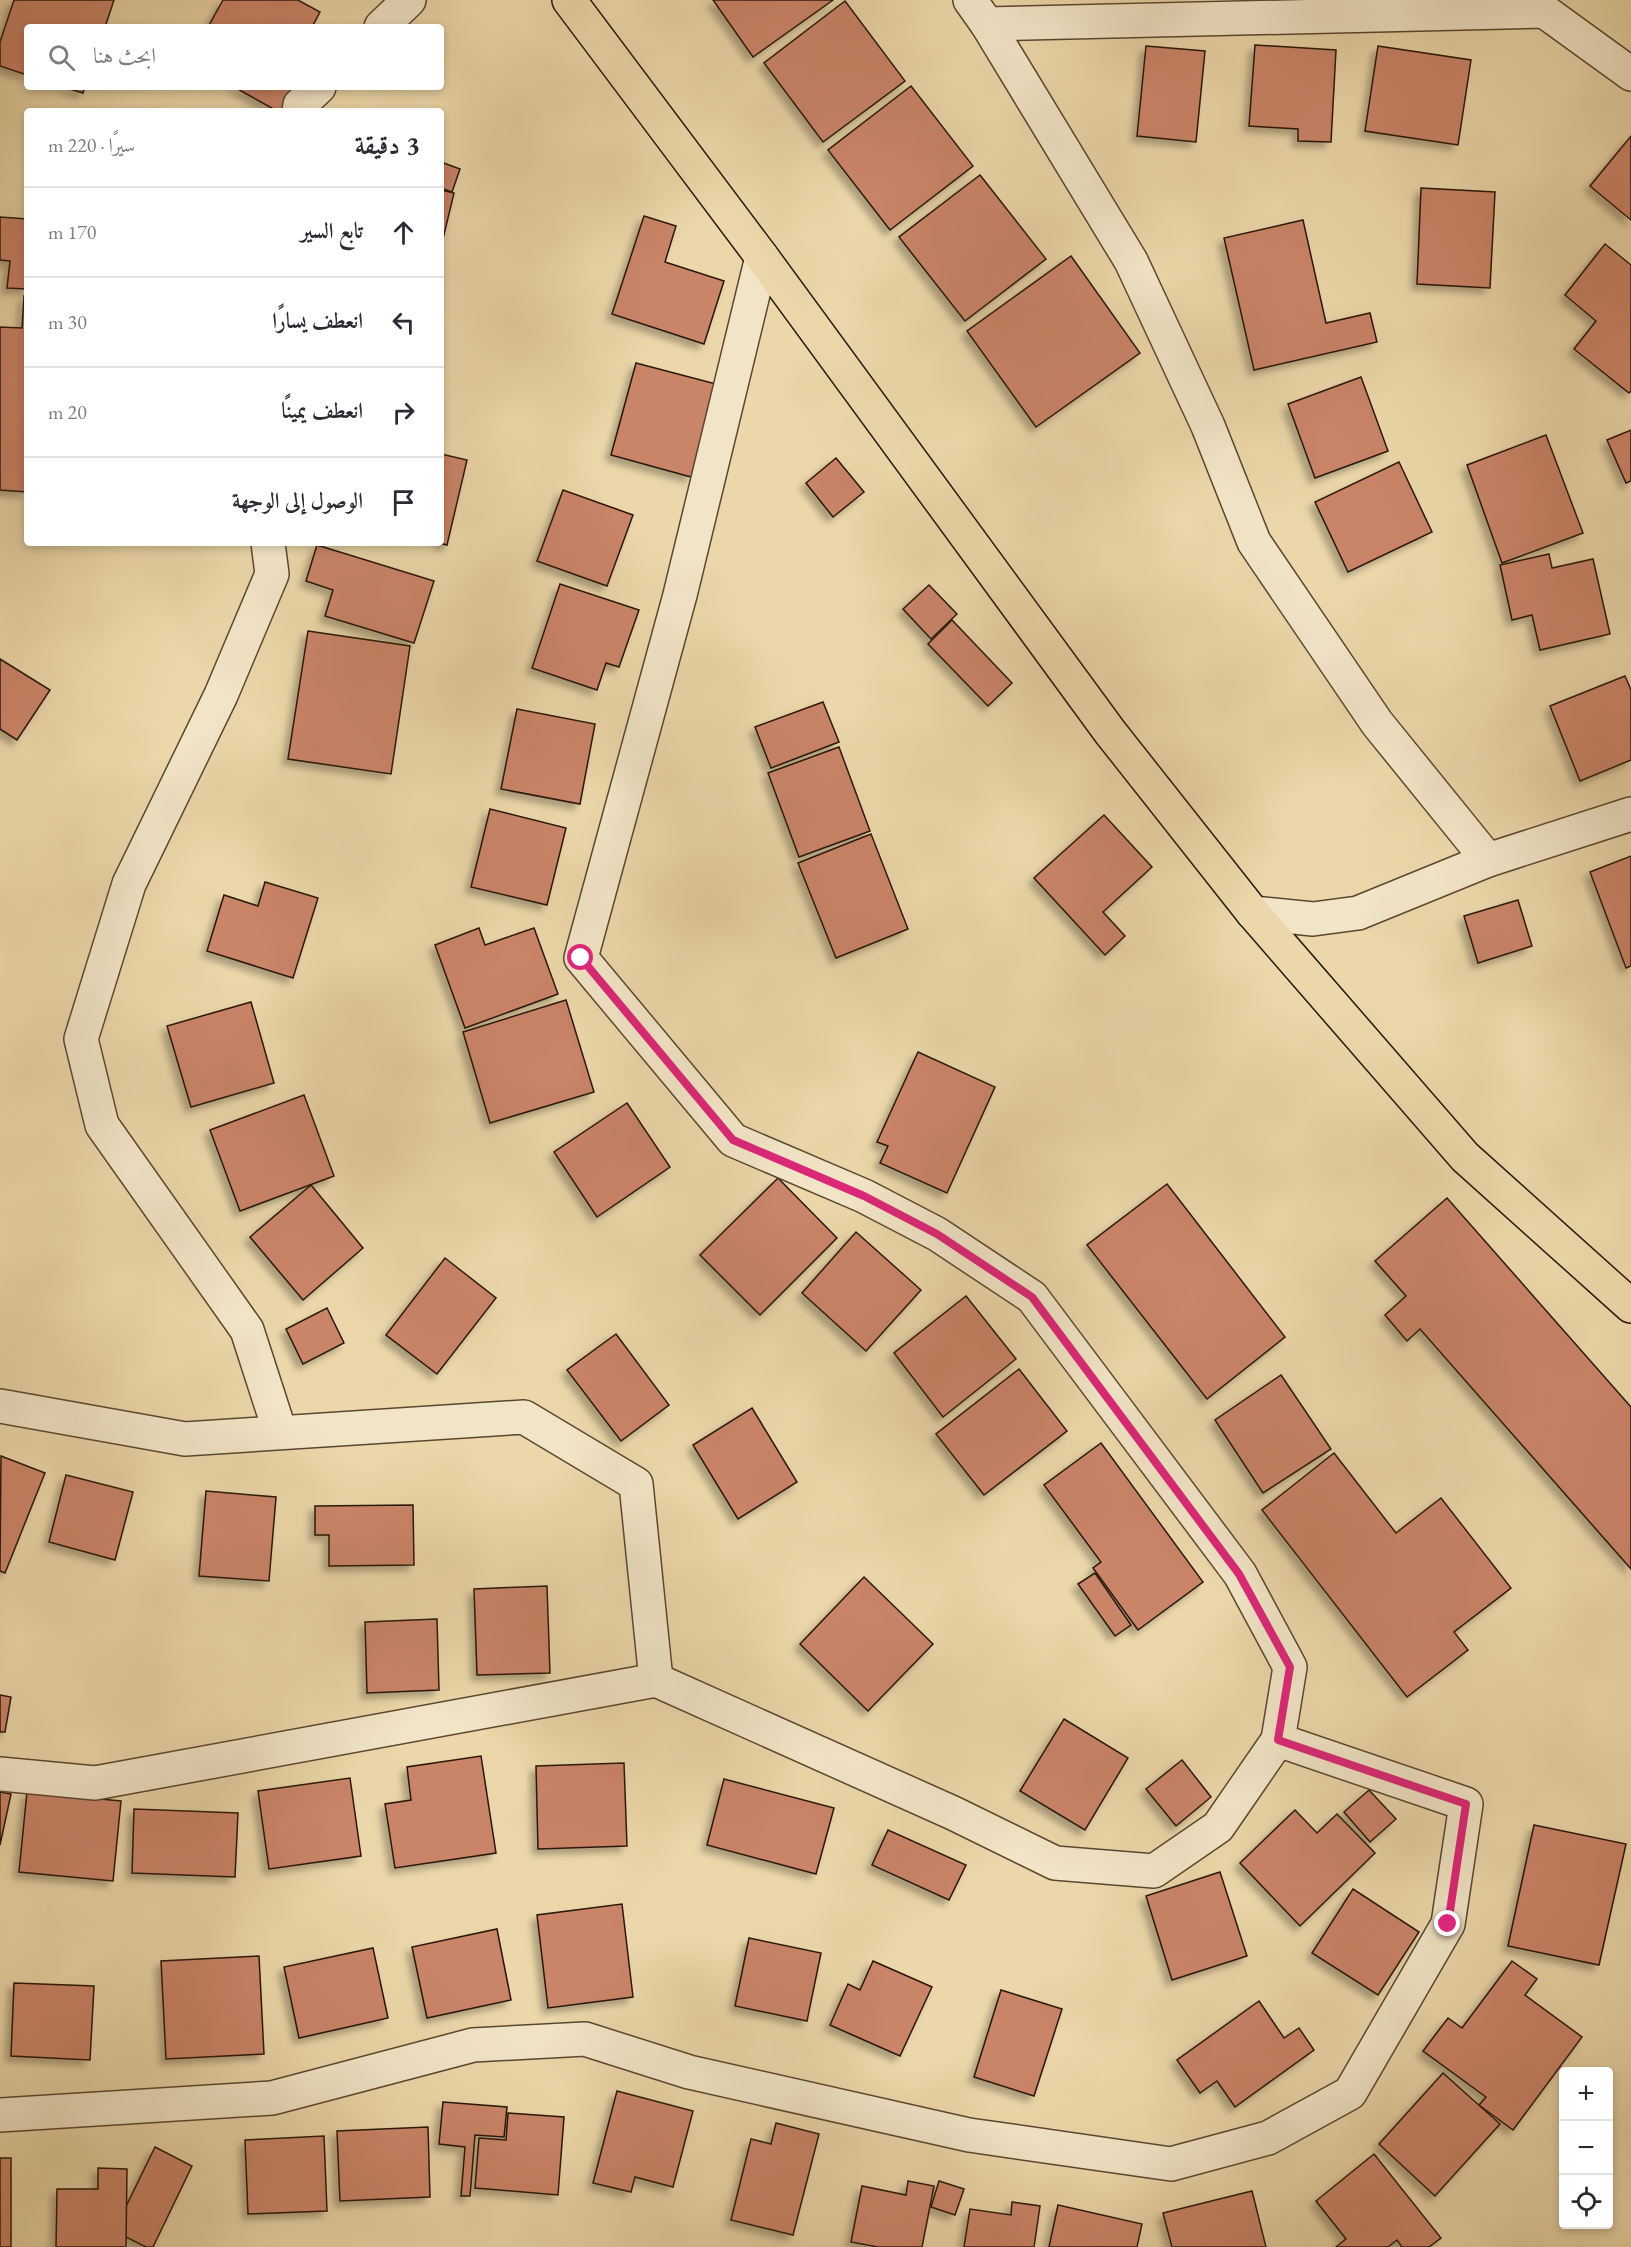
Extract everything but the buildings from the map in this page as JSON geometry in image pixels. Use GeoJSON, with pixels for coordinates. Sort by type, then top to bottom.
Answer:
{"type":"FeatureCollection","features":[{"type":"Feature","properties":{"kind":"main road"},"geometry":{"type":"LineString","coordinates":[[569,0],[762,257],[1110,732],[1253,913],[1465,1157],[1631,1306]]}},
{"type":"Feature","properties":{"kind":"street"},"geometry":{"type":"LineString","coordinates":[[384,24],[409,0]]}},
{"type":"Feature","properties":{"kind":"street"},"geometry":{"type":"LineString","coordinates":[[979,12],[1538,6],[1631,74]]}},
{"type":"Feature","properties":{"kind":"street"},"geometry":{"type":"LineString","coordinates":[[979,12],[1131,261],[1208,426],[1254,542],[1377,723],[1488,860]]}},
{"type":"Feature","properties":{"kind":"street"},"geometry":{"type":"LineString","coordinates":[[299,108],[316,90]]}},
{"type":"Feature","properties":{"kind":"street"},"geometry":{"type":"LineString","coordinates":[[0,1774],[95,1783],[656,1680],[953,1813],[1055,1863],[1154,1871],[1218,1827],[1278,1740],[1290,1667],[1239,1574],[1032,1297],[937,1234],[864,1196],[733,1140],[581,958],[680,595],[762,257]]}},
{"type":"Feature","properties":{"kind":"street"},"geometry":{"type":"LineString","coordinates":[[268,546],[272,574],[221,696],[129,884],[81,1039],[102,1125],[247,1330],[280,1432]]}},
{"type":"Feature","properties":{"kind":"street"},"geometry":{"type":"LineString","coordinates":[[1253,913],[1313,919],[1358,914],[1488,860],[1631,814]]}},
{"type":"Feature","properties":{"kind":"street"},"geometry":{"type":"LineString","coordinates":[[0,1406],[185,1439],[524,1417],[636,1484],[656,1680]]}},
{"type":"Feature","properties":{"kind":"street"},"geometry":{"type":"LineString","coordinates":[[0,2115],[272,2098],[473,2045],[585,2039],[689,2072],[969,2135],[1159,2163],[1171,2164],[1268,2138],[1350,2093],[1448,1924],[1466,1804],[1278,1740]]}},
{"type":"Feature","properties":{"kind":"route"},"geometry":{"type":"LineString","coordinates":[[581,958],[733,1140],[864,1196],[937,1234],[1032,1297],[1239,1574],[1290,1667],[1278,1740],[1466,1804],[1448,1924]]}}]}
